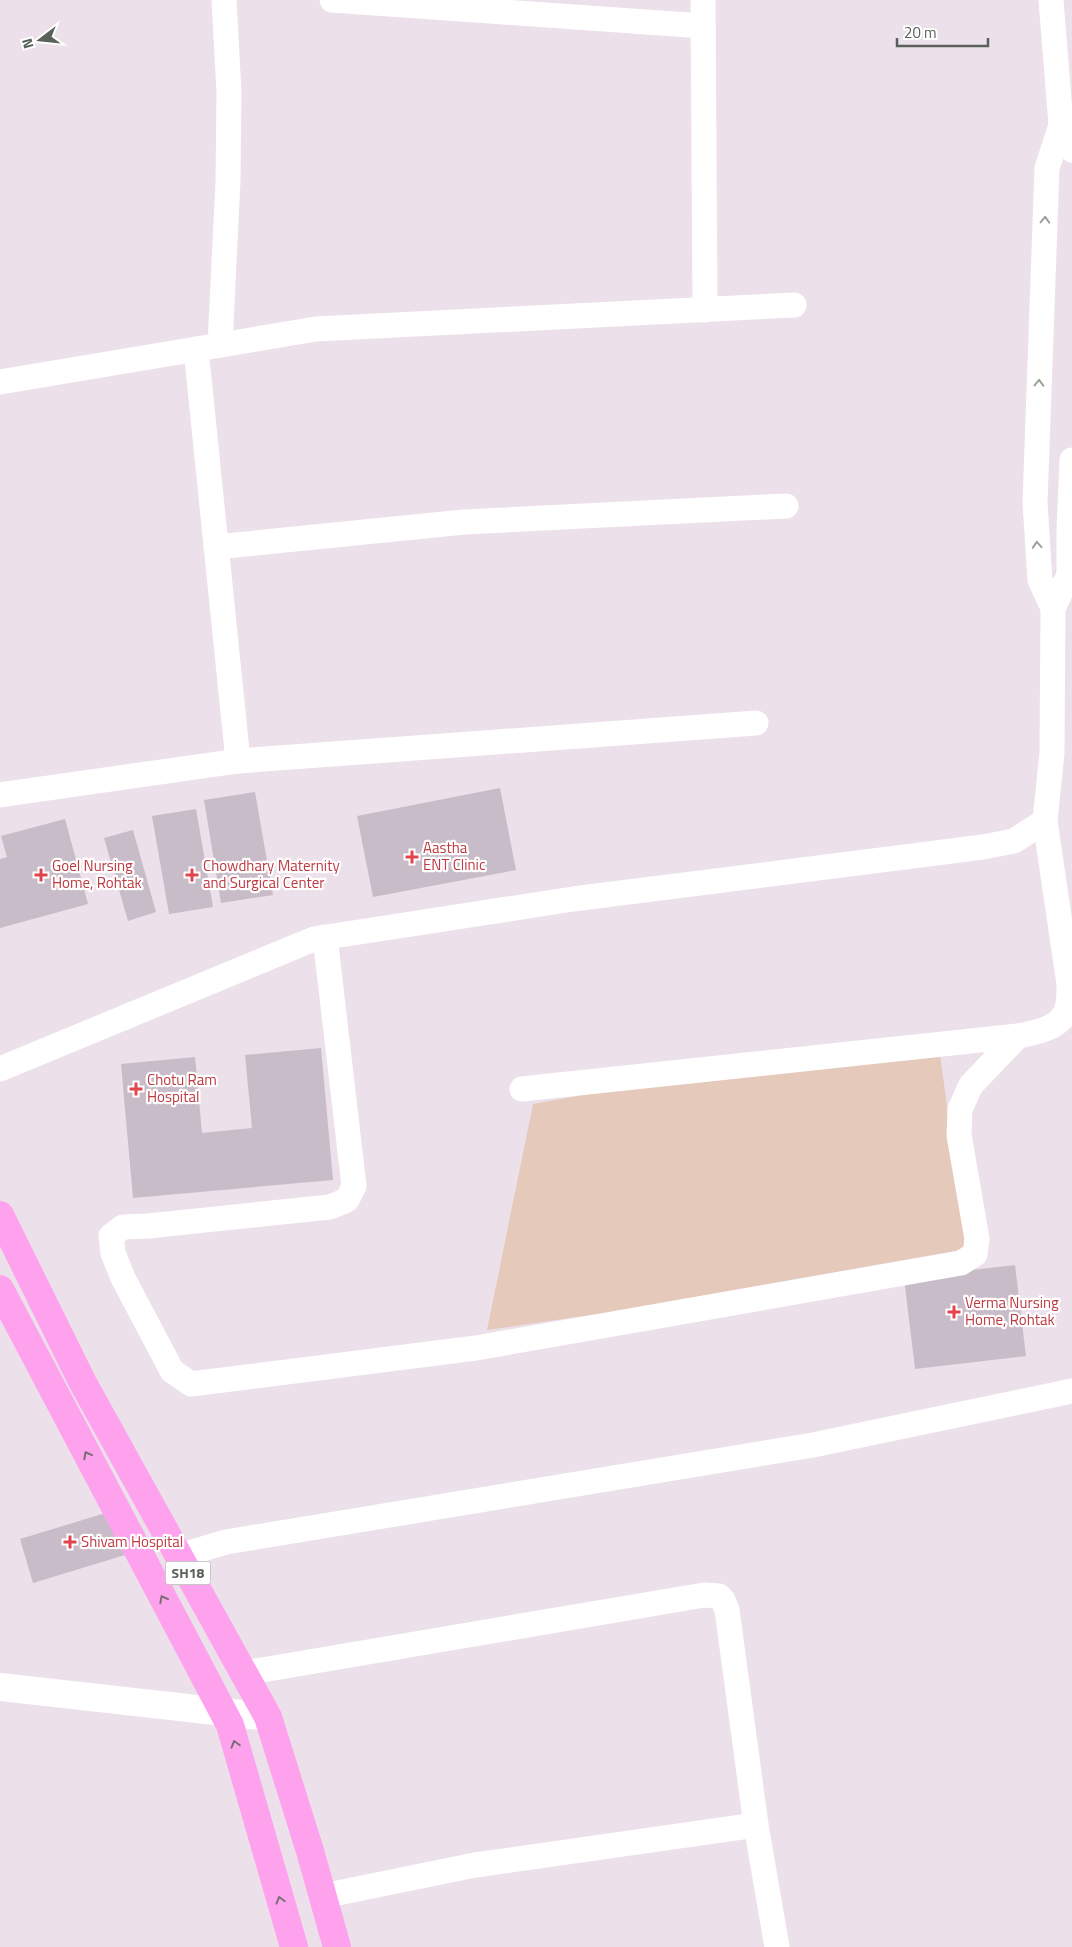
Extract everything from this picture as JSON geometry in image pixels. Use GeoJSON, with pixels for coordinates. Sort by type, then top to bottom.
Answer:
{"type":"FeatureCollection","features":[{"type":"Feature","properties":{"kind":"main road","name":"SH18"},"geometry":{"type":"LineString","coordinates":[[0,1215],[83,1384],[268,1717],[324,1896],[337,1947]]}},
{"type":"Feature","properties":{"kind":"main road"},"geometry":{"type":"LineString","coordinates":[[0,1234],[181,1579],[231,1669],[260,1734],[298,1842],[325,1947]]}},
{"type":"Feature","properties":{"kind":"main road","name":"SH18"},"geometry":{"type":"LineString","coordinates":[[0,1289],[230,1725],[294,1947]]}},
{"type":"Feature","properties":{"kind":"street"},"geometry":{"type":"LineString","coordinates":[[224,0],[229,94],[228,181],[208,347],[216,547],[238,761]]}},
{"type":"Feature","properties":{"kind":"street"},"geometry":{"type":"LineString","coordinates":[[332,0],[497,6],[704,26]]}},
{"type":"Feature","properties":{"kind":"street"},"geometry":{"type":"LineString","coordinates":[[703,0],[705,310]]}},
{"type":"Feature","properties":{"kind":"street"},"geometry":{"type":"LineString","coordinates":[[1051,0],[1062,125],[1072,150]]}},
{"type":"Feature","properties":{"kind":"street"},"geometry":{"type":"LineString","coordinates":[[522,1089],[1065,1030],[1069,984],[1045,821],[1052,752],[1053,608],[1040,580],[1035,503],[1047,168],[1062,125]]}},
{"type":"Feature","properties":{"kind":"street"},"geometry":{"type":"LineString","coordinates":[[1047,168],[1072,166]]}},
{"type":"Feature","properties":{"kind":"street"},"geometry":{"type":"LineString","coordinates":[[0,382],[316,329],[794,305]]}},
{"type":"Feature","properties":{"kind":"street"},"geometry":{"type":"LineString","coordinates":[[1053,608],[1071,574],[1069,530],[1072,460]]}},
{"type":"Feature","properties":{"kind":"street"},"geometry":{"type":"LineString","coordinates":[[216,547],[464,522],[786,506]]}},
{"type":"Feature","properties":{"kind":"street"},"geometry":{"type":"LineString","coordinates":[[1040,580],[1071,574]]}},
{"type":"Feature","properties":{"kind":"street"},"geometry":{"type":"LineString","coordinates":[[0,795],[238,761],[756,723]]}},
{"type":"Feature","properties":{"kind":"street"},"geometry":{"type":"LineString","coordinates":[[0,1069],[314,939],[573,899],[983,847],[1014,841],[1045,821]]}},
{"type":"Feature","properties":{"kind":"street"},"geometry":{"type":"LineString","coordinates":[[325,937],[354,1186],[347,1200],[330,1207],[123,1227],[111,1236],[114,1253],[123,1278],[172,1371],[191,1384],[476,1348],[961,1263],[974,1254],[977,1240],[959,1135],[960,1109],[972,1085],[1018,1036]]}},
{"type":"Feature","properties":{"kind":"street"},"geometry":{"type":"LineString","coordinates":[[179,1556],[226,1542],[813,1445],[1072,1391]]}},
{"type":"Feature","properties":{"kind":"street"},"geometry":{"type":"LineString","coordinates":[[244,1673],[704,1595],[719,1596],[727,1610],[756,1825],[777,1947]]}},
{"type":"Feature","properties":{"kind":"street"},"geometry":{"type":"LineString","coordinates":[[0,1688],[268,1717]]}},
{"type":"Feature","properties":{"kind":"street"},"geometry":{"type":"LineString","coordinates":[[324,1896],[475,1865],[756,1825]]}},
{"type":"Feature","properties":{"kind":"shaded area"},"geometry":{"type":"Polygon","coordinates":[[[902,1038],[938,1039],[966,1249],[604,1313],[487,1330],[533,1104],[902,1038]]]}},
{"type":"Feature","properties":{"kind":"building"},"geometry":{"type":"Polygon","coordinates":[[[500,788],[516,870],[373,897],[357,816],[500,788]]]}},
{"type":"Feature","properties":{"kind":"building"},"geometry":{"type":"Polygon","coordinates":[[[255,792],[273,895],[221,903],[204,800],[255,792]]]}},
{"type":"Feature","properties":{"kind":"building"},"geometry":{"type":"Polygon","coordinates":[[[196,809],[213,907],[169,914],[152,816],[196,809]]]}},
{"type":"Feature","properties":{"kind":"building"},"geometry":{"type":"Polygon","coordinates":[[[65,819],[88,904],[0,928],[0,859],[7,857],[1,836],[65,819]]]}},
{"type":"Feature","properties":{"kind":"building"},"geometry":{"type":"Polygon","coordinates":[[[133,830],[156,912],[128,921],[104,838],[133,830]]]}},
{"type":"Feature","properties":{"kind":"building"},"geometry":{"type":"Polygon","coordinates":[[[321,1048],[333,1180],[133,1198],[121,1064],[195,1057],[202,1133],[252,1128],[245,1055],[321,1048]]]}},
{"type":"Feature","properties":{"kind":"building"},"geometry":{"type":"Polygon","coordinates":[[[1015,1265],[1026,1356],[915,1369],[904,1278],[1015,1265]]]}},
{"type":"Feature","properties":{"kind":"building"},"geometry":{"type":"Polygon","coordinates":[[[112,1511],[125,1555],[33,1583],[20,1539],[112,1511]]]}},
{"type":"Feature","properties":{"kind":"place","name":"Aastha ENT Clinic"},"geometry":{"type":"Point","coordinates":[412,857]}},
{"type":"Feature","properties":{"kind":"place","name":"Goel Nursing Home, Rohtak"},"geometry":{"type":"Point","coordinates":[41,875]}},
{"type":"Feature","properties":{"kind":"place","name":"Chowdhary Maternity and Surgical Center"},"geometry":{"type":"Point","coordinates":[192,875]}},
{"type":"Feature","properties":{"kind":"place","name":"Chotu Ram Hospital"},"geometry":{"type":"Point","coordinates":[136,1089]}},
{"type":"Feature","properties":{"kind":"place","name":"Verma Nursing Home, Rohtak"},"geometry":{"type":"Point","coordinates":[954,1312]}},
{"type":"Feature","properties":{"kind":"place","name":"Shivam Hospital"},"geometry":{"type":"Point","coordinates":[70,1542]}}]}
